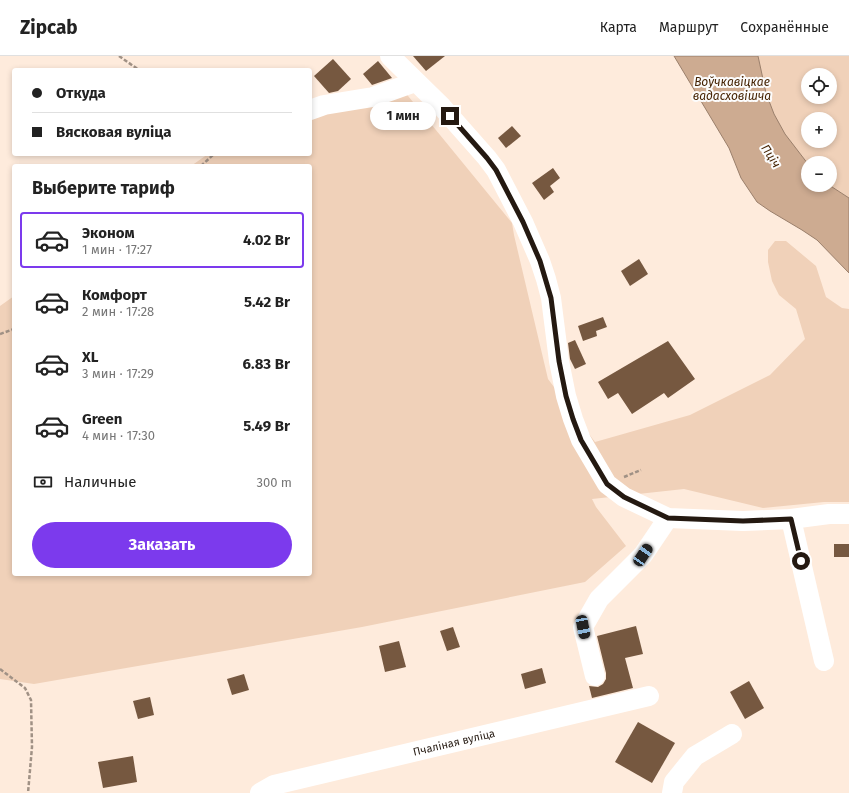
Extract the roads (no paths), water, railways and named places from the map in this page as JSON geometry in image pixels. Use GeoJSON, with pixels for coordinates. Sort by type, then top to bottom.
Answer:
{"type":"FeatureCollection","features":[{"type":"Feature","properties":{"kind":"street"},"geometry":{"type":"LineString","coordinates":[[390,56],[461,128],[487,158],[496,170],[523,222],[540,261],[551,298],[559,361],[568,404],[581,440],[607,484],[624,497],[668,518],[743,521],[791,519],[829,514],[849,514]]}},
{"type":"Feature","properties":{"kind":"street"},"geometry":{"type":"LineString","coordinates":[[312,109],[324,105],[373,97],[415,82]]}},
{"type":"Feature","properties":{"kind":"street"},"geometry":{"type":"LineString","coordinates":[[595,676],[583,627],[599,599],[643,555],[668,518]]}},
{"type":"Feature","properties":{"kind":"street"},"geometry":{"type":"LineString","coordinates":[[791,519],[824,661]]}},
{"type":"Feature","properties":{"kind":"street","name":"Пчаліная вуліца"},"geometry":{"type":"LineString","coordinates":[[260,793],[274,785],[649,696]]}},
{"type":"Feature","properties":{"kind":"street"},"geometry":{"type":"LineString","coordinates":[[672,793],[674,782],[695,756],[732,734]]}},
{"type":"Feature","properties":{"kind":"water","name":"Воўчкавіцкае вадасховішча"},"geometry":{"type":"Polygon","coordinates":[[[674,56],[758,56],[766,93],[774,114],[785,134],[802,156],[801,192],[837,192],[837,190],[849,198],[849,273],[817,240],[757,202],[741,178],[729,148],[674,56]]]}},
{"type":"Feature","properties":{"kind":"water label","name":"Пціч"},"geometry":{"type":"Point","coordinates":[771,156]}}]}
